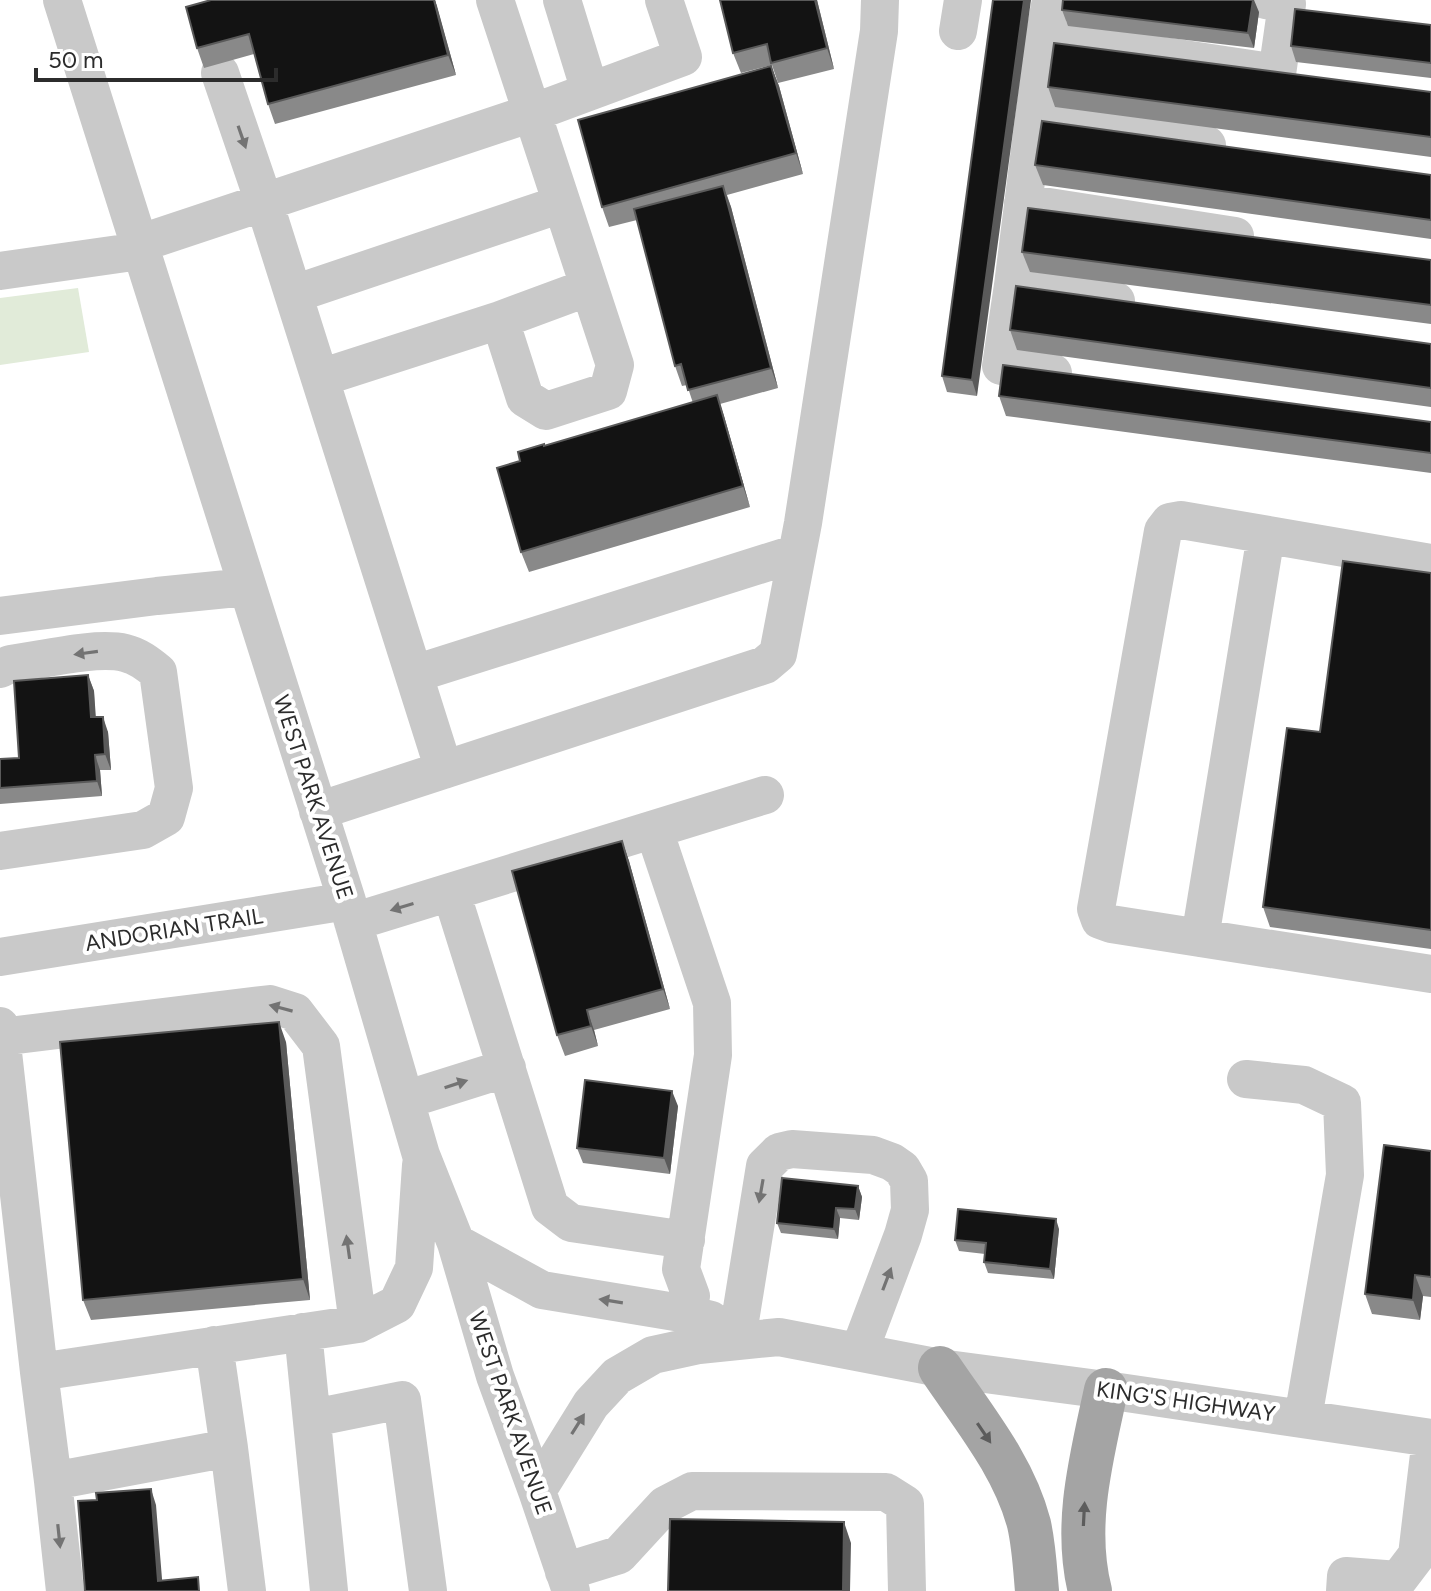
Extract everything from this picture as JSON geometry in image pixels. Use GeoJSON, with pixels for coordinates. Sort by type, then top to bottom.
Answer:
{"type":"FeatureCollection","features":[{"type":"Feature","properties":{"kind":"main road"},"geometry":{"type":"LineString","coordinates":[[940,1368],[1011,1476],[1033,1542],[1037,1591]]}},
{"type":"Feature","properties":{"kind":"main road"},"geometry":{"type":"LineString","coordinates":[[1090,1591],[1083,1549],[1084,1513],[1087,1476],[1106,1390]]}},
{"type":"Feature","properties":{"kind":"street","name":"WEST PARK AVENUE"},"geometry":{"type":"LineString","coordinates":[[62,0],[350,912],[421,1155],[456,1243],[495,1376],[568,1582]]}},
{"type":"Feature","properties":{"kind":"street"},"geometry":{"type":"LineString","coordinates":[[495,0],[615,365],[608,391],[546,411],[525,398],[500,320]]}},
{"type":"Feature","properties":{"kind":"street"},"geometry":{"type":"LineString","coordinates":[[562,0],[590,91]]}},
{"type":"Feature","properties":{"kind":"street"},"geometry":{"type":"LineString","coordinates":[[0,271],[139,248],[264,202],[532,113],[683,57],[664,0]]}},
{"type":"Feature","properties":{"kind":"street"},"geometry":{"type":"LineString","coordinates":[[318,811],[765,665],[778,654],[797,553],[879,31],[880,0]]}},
{"type":"Feature","properties":{"kind":"street"},"geometry":{"type":"LineString","coordinates":[[1051,0],[1001,366],[1093,380]]}},
{"type":"Feature","properties":{"kind":"street"},"geometry":{"type":"LineString","coordinates":[[1044,38],[1293,76],[1287,4],[1266,0]]}},
{"type":"Feature","properties":{"kind":"street"},"geometry":{"type":"LineString","coordinates":[[220,73],[294,294],[444,770]]}},
{"type":"Feature","properties":{"kind":"street"},"geometry":{"type":"LineString","coordinates":[[1034,117],[1237,150]]}},
{"type":"Feature","properties":{"kind":"street"},"geometry":{"type":"LineString","coordinates":[[1023,203],[1274,242]]}},
{"type":"Feature","properties":{"kind":"street"},"geometry":{"type":"LineString","coordinates":[[294,294],[561,204]]}},
{"type":"Feature","properties":{"kind":"street"},"geometry":{"type":"LineString","coordinates":[[1013,285],[1153,307]]}},
{"type":"Feature","properties":{"kind":"street"},"geometry":{"type":"LineString","coordinates":[[320,378],[500,320],[589,287]]}},
{"type":"Feature","properties":{"kind":"street"},"geometry":{"type":"LineString","coordinates":[[1431,563],[1181,520],[1170,522],[1163,531],[1096,909],[1100,920],[1111,924],[1431,974]]}},
{"type":"Feature","properties":{"kind":"street"},"geometry":{"type":"LineString","coordinates":[[1200,938],[1266,535]]}},
{"type":"Feature","properties":{"kind":"street"},"geometry":{"type":"LineString","coordinates":[[414,674],[797,553]]}},
{"type":"Feature","properties":{"kind":"street"},"geometry":{"type":"LineString","coordinates":[[0,616],[247,587]]}},
{"type":"Feature","properties":{"kind":"street"},"geometry":{"type":"LineString","coordinates":[[0,669],[10,664],[100,651],[125,653],[142,660],[158,672],[174,788],[166,817],[143,830],[1,843]]}},
{"type":"Feature","properties":{"kind":"street","name":"ANDORIAN TRAIL"},"geometry":{"type":"LineString","coordinates":[[0,957],[350,912],[451,892],[765,795]]}},
{"type":"Feature","properties":{"kind":"street"},"geometry":{"type":"LineString","coordinates":[[654,830],[712,1003],[713,1055],[681,1269],[691,1296],[687,1314]]}},
{"type":"Feature","properties":{"kind":"street"},"geometry":{"type":"LineString","coordinates":[[451,892],[550,1207],[571,1223],[686,1240]]}},
{"type":"Feature","properties":{"kind":"street"},"geometry":{"type":"LineString","coordinates":[[65,1591],[1,1031],[270,1004],[295,1012],[321,1046],[358,1324]]}},
{"type":"Feature","properties":{"kind":"street"},"geometry":{"type":"LineString","coordinates":[[405,1100],[507,1068]]}},
{"type":"Feature","properties":{"kind":"street"},"geometry":{"type":"LineString","coordinates":[[1246,1079],[1304,1085],[1342,1103],[1345,1175],[1303,1418]]}},
{"type":"Feature","properties":{"kind":"street"},"geometry":{"type":"LineString","coordinates":[[739,1327],[765,1166],[779,1152],[792,1149],[873,1155],[902,1169],[909,1181],[910,1210],[859,1352]]}},
{"type":"Feature","properties":{"kind":"street"},"geometry":{"type":"LineString","coordinates":[[39,1372],[358,1324],[397,1304],[414,1268],[421,1155]]}},
{"type":"Feature","properties":{"kind":"street"},"geometry":{"type":"LineString","coordinates":[[456,1243],[542,1290],[687,1314],[779,1337]]}},
{"type":"Feature","properties":{"kind":"street"},"geometry":{"type":"LineString","coordinates":[[303,1332],[329,1591]]}},
{"type":"Feature","properties":{"kind":"street"},"geometry":{"type":"LineString","coordinates":[[537,1491],[591,1404],[617,1376],[653,1355],[699,1345],[779,1337]]}},
{"type":"Feature","properties":{"kind":"street","name":"KING'S HIGHWAY"},"geometry":{"type":"LineString","coordinates":[[779,1337],[940,1368],[1431,1438]]}},
{"type":"Feature","properties":{"kind":"street"},"geometry":{"type":"LineString","coordinates":[[214,1345],[247,1591]]}},
{"type":"Feature","properties":{"kind":"street"},"geometry":{"type":"LineString","coordinates":[[313,1418],[402,1400],[428,1591]]}},
{"type":"Feature","properties":{"kind":"street"},"geometry":{"type":"LineString","coordinates":[[1345,1591],[1346,1576],[1410,1585],[1417,1555],[1431,1438]]}},
{"type":"Feature","properties":{"kind":"street"},"geometry":{"type":"LineString","coordinates":[[53,1481],[229,1448]]}},
{"type":"Feature","properties":{"kind":"street"},"geometry":{"type":"LineString","coordinates":[[568,1582],[619,1555],[665,1505],[692,1491],[886,1492],[905,1504],[907,1591]]}},
{"type":"Feature","properties":{"kind":"green space"},"geometry":{"type":"Polygon","coordinates":[[[78,288],[89,352],[0,365],[0,298],[78,288]]]}},
{"type":"Feature","properties":{"kind":"building"},"geometry":{"type":"Polygon","coordinates":[[[211,0],[434,0],[448,55],[268,104],[249,34],[197,48],[186,7],[211,0]]]}},
{"type":"Feature","properties":{"kind":"building"},"geometry":{"type":"Polygon","coordinates":[[[720,0],[815,0],[827,48],[771,63],[767,44],[733,53],[720,0]]]}},
{"type":"Feature","properties":{"kind":"building"},"geometry":{"type":"Polygon","coordinates":[[[993,0],[1024,0],[972,380],[942,376],[993,0]]]}},
{"type":"Feature","properties":{"kind":"building"},"geometry":{"type":"Polygon","coordinates":[[[1063,0],[1253,0],[1248,33],[1062,10],[1063,0]]]}},
{"type":"Feature","properties":{"kind":"building"},"geometry":{"type":"Polygon","coordinates":[[[1295,9],[1431,25],[1431,63],[1291,46],[1295,9]]]}},
{"type":"Feature","properties":{"kind":"building"},"geometry":{"type":"Polygon","coordinates":[[[1054,43],[1431,92],[1431,137],[1048,87],[1054,43]]]}},
{"type":"Feature","properties":{"kind":"building"},"geometry":{"type":"Polygon","coordinates":[[[771,66],[796,153],[602,207],[578,120],[771,66]]]}},
{"type":"Feature","properties":{"kind":"building"},"geometry":{"type":"Polygon","coordinates":[[[1042,121],[1431,175],[1431,220],[1035,165],[1042,121]]]}},
{"type":"Feature","properties":{"kind":"building"},"geometry":{"type":"Polygon","coordinates":[[[723,186],[771,368],[688,390],[681,364],[675,366],[634,209],[723,186]]]}},
{"type":"Feature","properties":{"kind":"building"},"geometry":{"type":"Polygon","coordinates":[[[1028,208],[1431,260],[1431,305],[1022,252],[1028,208]]]}},
{"type":"Feature","properties":{"kind":"building"},"geometry":{"type":"Polygon","coordinates":[[[1016,286],[1431,344],[1431,388],[1010,330],[1016,286]]]}},
{"type":"Feature","properties":{"kind":"building"},"geometry":{"type":"Polygon","coordinates":[[[1003,365],[1431,422],[1431,453],[999,396],[1003,365]]]}},
{"type":"Feature","properties":{"kind":"building"},"geometry":{"type":"Polygon","coordinates":[[[717,395],[743,486],[521,552],[497,468],[520,461],[518,452],[717,395]]]}},
{"type":"Feature","properties":{"kind":"building"},"geometry":{"type":"Polygon","coordinates":[[[1343,561],[1431,573],[1431,930],[1263,907],[1287,728],[1320,732],[1343,561]]]}},
{"type":"Feature","properties":{"kind":"building"},"geometry":{"type":"Polygon","coordinates":[[[88,675],[91,717],[103,717],[105,754],[95,755],[97,781],[0,788],[0,759],[19,758],[14,681],[88,675]]]}},
{"type":"Feature","properties":{"kind":"building"},"geometry":{"type":"Polygon","coordinates":[[[622,841],[663,989],[587,1010],[591,1026],[557,1035],[512,871],[622,841]]]}},
{"type":"Feature","properties":{"kind":"building"},"geometry":{"type":"Polygon","coordinates":[[[279,1022],[303,1279],[83,1300],[60,1042],[279,1022]]]}},
{"type":"Feature","properties":{"kind":"building"},"geometry":{"type":"Polygon","coordinates":[[[585,1080],[672,1091],[664,1158],[577,1148],[585,1080]]]}},
{"type":"Feature","properties":{"kind":"building"},"geometry":{"type":"Polygon","coordinates":[[[1384,1145],[1431,1151],[1431,1277],[1415,1275],[1413,1300],[1365,1294],[1384,1145]]]}},
{"type":"Feature","properties":{"kind":"building"},"geometry":{"type":"Polygon","coordinates":[[[782,1178],[858,1186],[855,1209],[836,1208],[834,1229],[777,1223],[782,1178]]]}},
{"type":"Feature","properties":{"kind":"building"},"geometry":{"type":"Polygon","coordinates":[[[958,1209],[1056,1219],[1050,1269],[984,1262],[986,1243],[955,1240],[958,1209]]]}},
{"type":"Feature","properties":{"kind":"building"},"geometry":{"type":"Polygon","coordinates":[[[151,1489],[158,1581],[198,1577],[199,1591],[85,1591],[78,1501],[97,1500],[96,1493],[151,1489]]]}},
{"type":"Feature","properties":{"kind":"building"},"geometry":{"type":"Polygon","coordinates":[[[670,1519],[844,1522],[843,1591],[668,1591],[670,1519]]]}}]}
